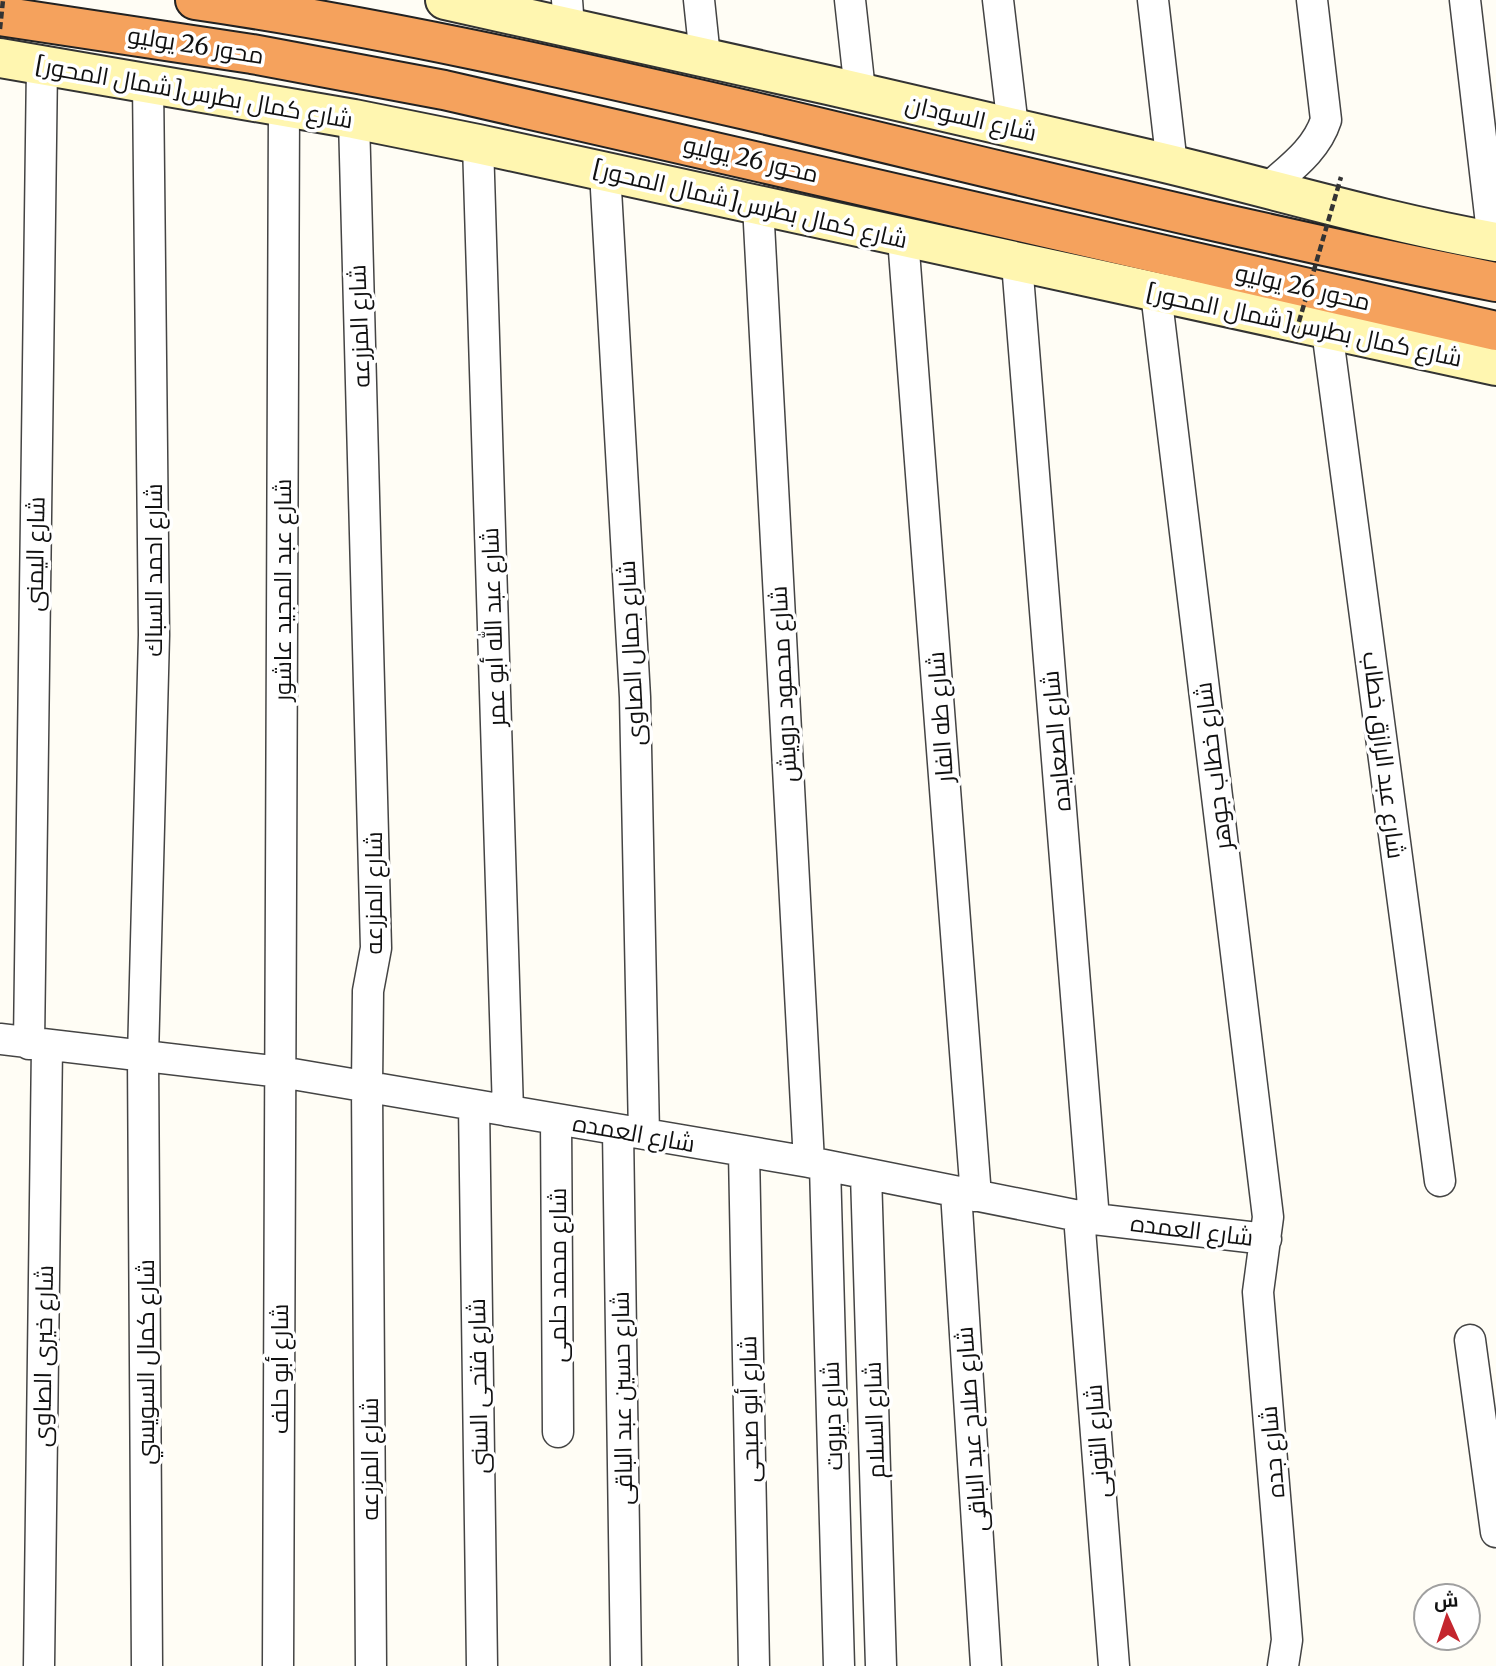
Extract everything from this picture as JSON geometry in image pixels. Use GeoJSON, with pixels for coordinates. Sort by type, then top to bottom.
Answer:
{"type":"FeatureCollection","features":[{"type":"Feature","properties":{"kind":"highway","name":"محور 26 يوليو"},"geometry":{"type":"LineString","coordinates":[[195,0],[336,22],[515,57],[1354,253],[1496,282]]}},
{"type":"Feature","properties":{"kind":"highway","name":"محور 26 يوليو"},"geometry":{"type":"LineString","coordinates":[[0,16],[252,54],[444,90],[1496,331]]}},
{"type":"Feature","properties":{"kind":"street","name":"شارع السودان"},"geometry":{"type":"LineString","coordinates":[[445,0],[568,13],[705,57],[1013,127],[1330,206],[1494,241]]}},
{"type":"Feature","properties":{"kind":"street"},"geometry":{"type":"LineString","coordinates":[[699,0],[705,57]]}},
{"type":"Feature","properties":{"kind":"street"},"geometry":{"type":"LineString","coordinates":[[850,0],[860,92]]}},
{"type":"Feature","properties":{"kind":"street"},"geometry":{"type":"LineString","coordinates":[[998,0],[1013,127]]}},
{"type":"Feature","properties":{"kind":"street"},"geometry":{"type":"LineString","coordinates":[[1153,0],[1172,165]]}},
{"type":"Feature","properties":{"kind":"street"},"geometry":{"type":"LineString","coordinates":[[1266,190],[1313,147],[1326,120],[1312,0]]}},
{"type":"Feature","properties":{"kind":"street"},"geometry":{"type":"LineString","coordinates":[[1465,0],[1494,241]]}},
{"type":"Feature","properties":{"kind":"street","name":"شارع كمال بطرس[شمال المحور]"},"geometry":{"type":"LineString","coordinates":[[0,58],[354,119],[478,144],[1156,293],[1312,331],[1496,366]]}},
{"type":"Feature","properties":{"kind":"street","name":"شارع اليمنى"},"geometry":{"type":"LineString","coordinates":[[38,1045],[42,65]]}},
{"type":"Feature","properties":{"kind":"street","name":"شارع احمد السباك"},"geometry":{"type":"LineString","coordinates":[[143,1057],[154,649],[148,82]]}},
{"type":"Feature","properties":{"kind":"street","name":"شارع عبد المجيد عاشور"},"geometry":{"type":"LineString","coordinates":[[281,1072],[284,107]]}},
{"type":"Feature","properties":{"kind":"street","name":"شارع المزرعه"},"geometry":{"type":"LineString","coordinates":[[354,119],[376,947],[368,991],[367,1087],[371,1666]]}},
{"type":"Feature","properties":{"kind":"street","name":"شارع عبد الله أبو عمر"},"geometry":{"type":"LineString","coordinates":[[478,144],[508,1111]]}},
{"type":"Feature","properties":{"kind":"street","name":"شارع جمال الصاوى"},"geometry":{"type":"LineString","coordinates":[[605,172],[635,697],[631,1132]]}},
{"type":"Feature","properties":{"kind":"street","name":"شارع محمود درويش"},"geometry":{"type":"LineString","coordinates":[[758,205],[817,1164]]}},
{"type":"Feature","properties":{"kind":"street","name":"شارع طه الفار"},"geometry":{"type":"LineString","coordinates":[[903,238],[966,1194]]}},
{"type":"Feature","properties":{"kind":"street","name":"شارع الصعايده"},"geometry":{"type":"LineString","coordinates":[[1017,263],[1087,1217]]}},
{"type":"Feature","properties":{"kind":"street","name":"شارع خطاب جوهر"},"geometry":{"type":"LineString","coordinates":[[1156,293],[1268,1217],[1266,1238]]}},
{"type":"Feature","properties":{"kind":"street","name":"شارع عبد الرازق خطاب"},"geometry":{"type":"LineString","coordinates":[[1312,331],[1440,1181]]}},
{"type":"Feature","properties":{"kind":"street","name":"شارع العمده"},"geometry":{"type":"LineString","coordinates":[[0,1039],[281,1072],[817,1164],[1087,1217],[1266,1238]]}},
{"type":"Feature","properties":{"kind":"street","name":"شارع خيرى الصاوى"},"geometry":{"type":"LineString","coordinates":[[38,1045],[38,1666]]}},
{"type":"Feature","properties":{"kind":"street","name":"شارع كمال السويسي"},"geometry":{"type":"LineString","coordinates":[[143,1057],[147,1666]]}},
{"type":"Feature","properties":{"kind":"street","name":"شارع أبو حلف"},"geometry":{"type":"LineString","coordinates":[[278,1666],[281,1072]]}},
{"type":"Feature","properties":{"kind":"street","name":"شارع فتحى السنى"},"geometry":{"type":"LineString","coordinates":[[474,1105],[482,1666]]}},
{"type":"Feature","properties":{"kind":"street","name":"شارع محمد حلمى"},"geometry":{"type":"LineString","coordinates":[[556,1119],[558,1432]]}},
{"type":"Feature","properties":{"kind":"street","name":"شارع حسين عبد الباقى"},"geometry":{"type":"LineString","coordinates":[[626,1666],[631,1132]]}},
{"type":"Feature","properties":{"kind":"street","name":"شارع أبو صبحى"},"geometry":{"type":"LineString","coordinates":[[744,1152],[754,1666]]}},
{"type":"Feature","properties":{"kind":"street","name":"شارع ديروت"},"geometry":{"type":"LineString","coordinates":[[817,1164],[839,1666]]}},
{"type":"Feature","properties":{"kind":"street","name":"شارع السلام"},"geometry":{"type":"LineString","coordinates":[[866,1174],[881,1666]]}},
{"type":"Feature","properties":{"kind":"street","name":"شارع صلاح عبد الباقى"},"geometry":{"type":"LineString","coordinates":[[966,1194],[986,1666]]}},
{"type":"Feature","properties":{"kind":"street","name":"شارع التونى"},"geometry":{"type":"LineString","coordinates":[[1087,1217],[1114,1666]]}},
{"type":"Feature","properties":{"kind":"street","name":"شارع جده"},"geometry":{"type":"LineString","coordinates":[[1266,1238],[1258,1292],[1287,1640],[1283,1666]]}},
{"type":"Feature","properties":{"kind":"street"},"geometry":{"type":"LineString","coordinates":[[1470,1340],[1496,1532]]}},
{"type":"Feature","properties":{"kind":"path"},"geometry":{"type":"LineString","coordinates":[[0,29],[3,0]]}},
{"type":"Feature","properties":{"kind":"path"},"geometry":{"type":"LineString","coordinates":[[1312,331],[1341,177]]}}]}
